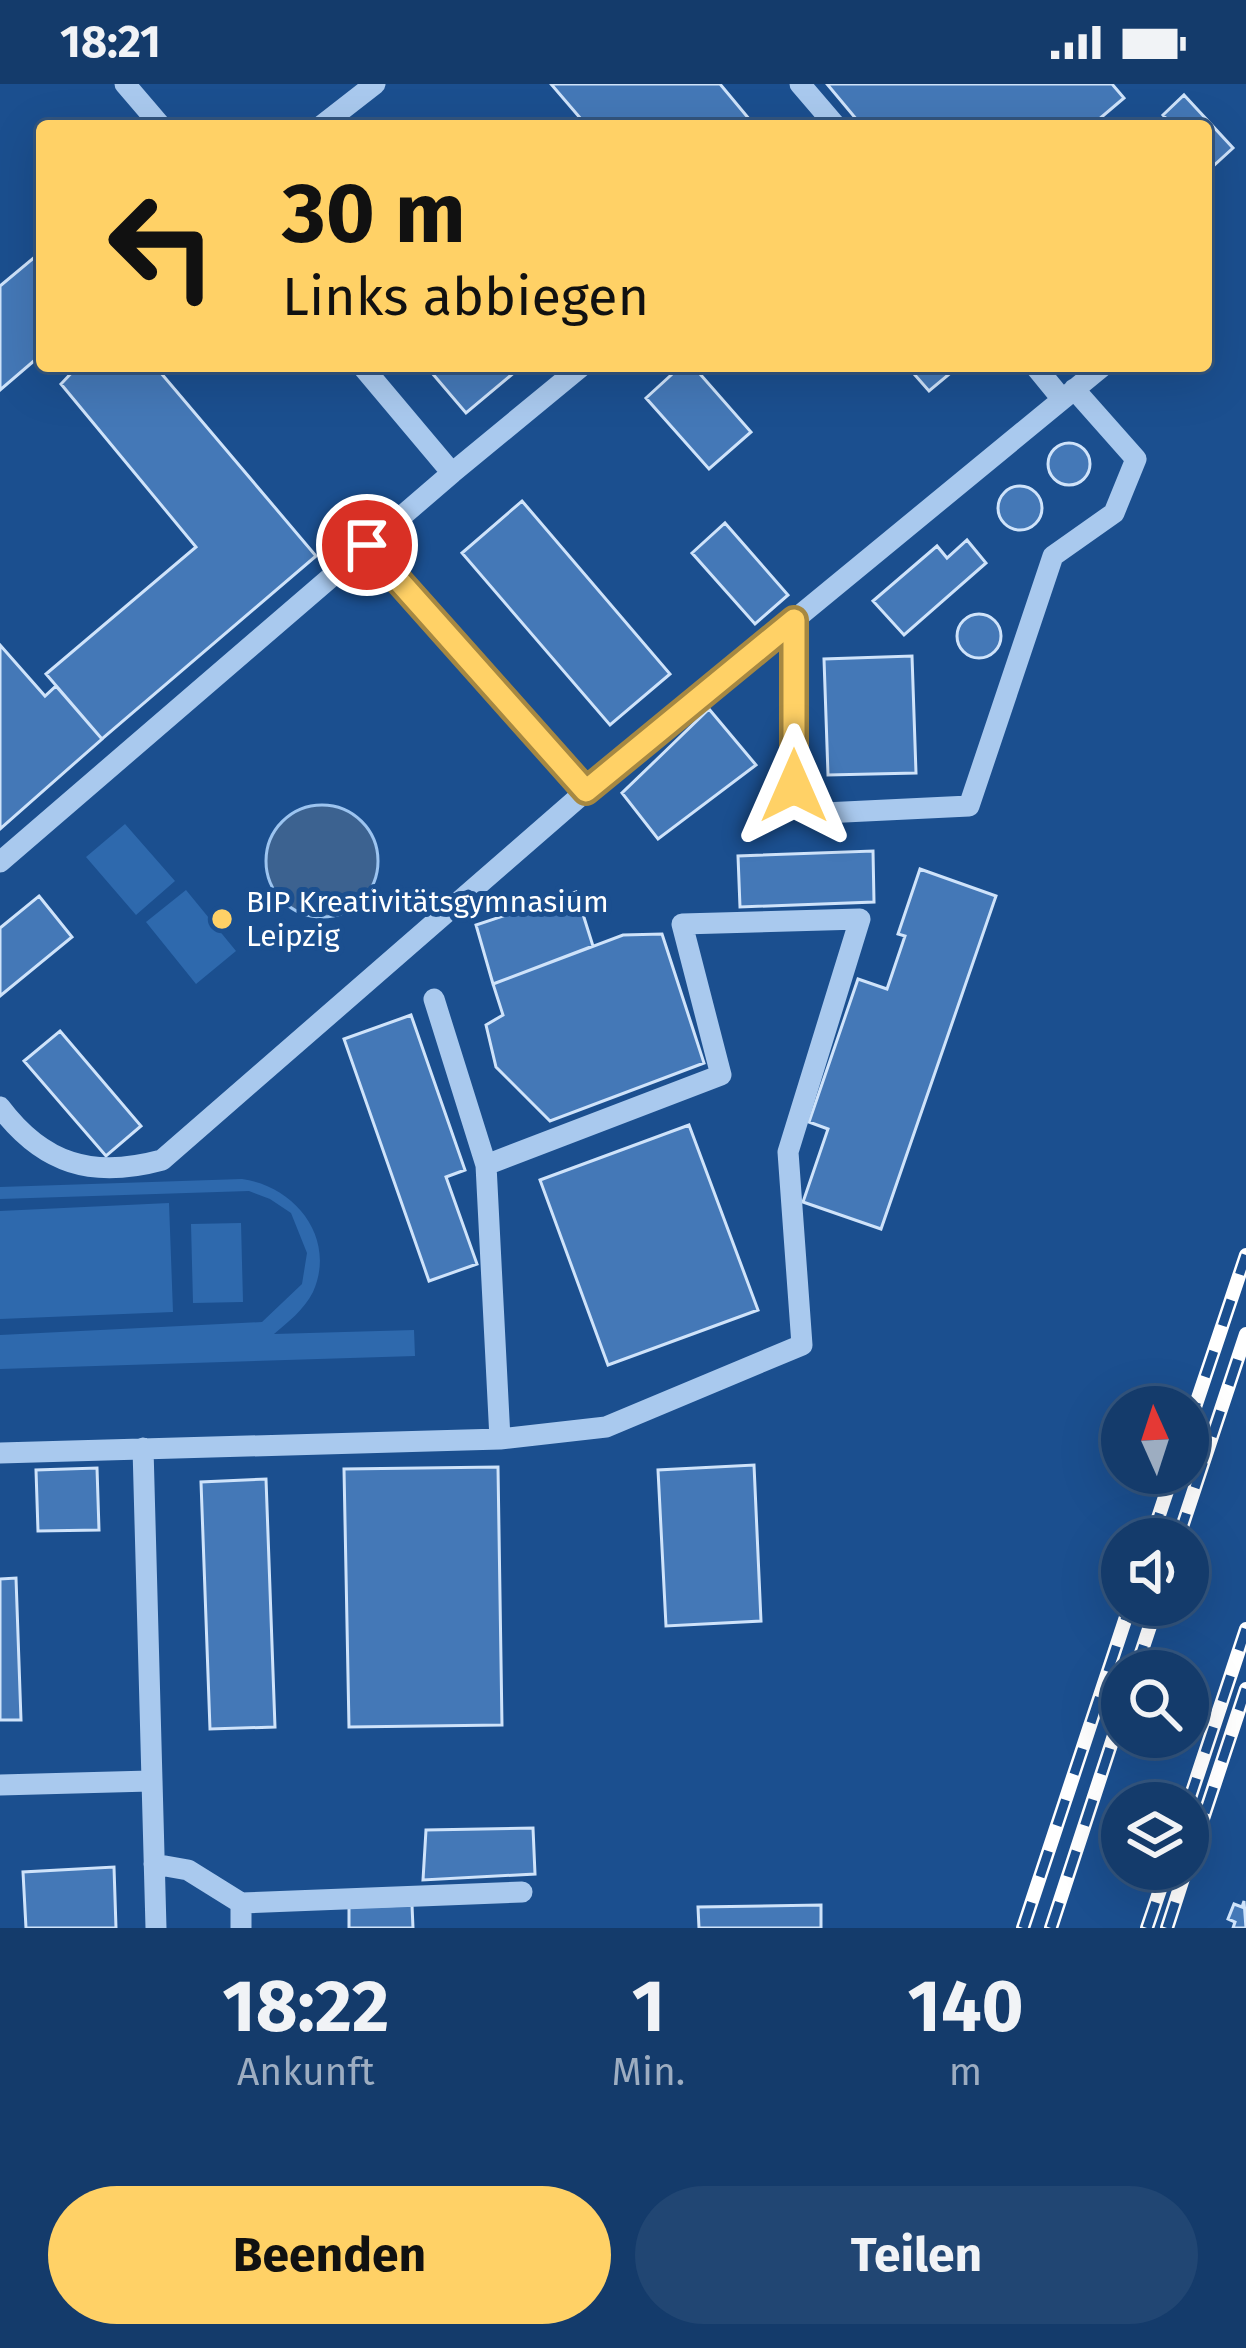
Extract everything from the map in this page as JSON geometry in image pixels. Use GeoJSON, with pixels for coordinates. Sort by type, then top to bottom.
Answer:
{"type":"FeatureCollection","features":[{"type":"Feature","properties":{"kind":"lane"},"geometry":{"type":"LineString","coordinates":[[125,84],[155,120]]}},
{"type":"Feature","properties":{"kind":"lane"},"geometry":{"type":"LineString","coordinates":[[329,120],[374,84]]}},
{"type":"Feature","properties":{"kind":"lane"},"geometry":{"type":"LineString","coordinates":[[800,84],[831,120]]}},
{"type":"Feature","properties":{"kind":"lane"},"geometry":{"type":"LineString","coordinates":[[367,372],[452,473]]}},
{"type":"Feature","properties":{"kind":"lane"},"geometry":{"type":"LineString","coordinates":[[0,862],[575,372]]}},
{"type":"Feature","properties":{"kind":"lane"},"geometry":{"type":"LineString","coordinates":[[794,620],[794,786],[824,813],[970,806],[1053,556],[1114,513],[1136,458],[1042,372]]}},
{"type":"Feature","properties":{"kind":"lane"},"geometry":{"type":"LineString","coordinates":[[0,1107],[27,1142],[62,1159],[100,1169],[162,1160],[586,791],[1096,372]]}},
{"type":"Feature","properties":{"kind":"lane"},"geometry":{"type":"LineString","coordinates":[[367,545],[586,791]]}},
{"type":"Feature","properties":{"kind":"lane"},"geometry":{"type":"LineString","coordinates":[[0,1453],[500,1439],[606,1427],[802,1345],[788,1152],[860,919],[682,924],[721,1075],[486,1165]]}},
{"type":"Feature","properties":{"kind":"lane"},"geometry":{"type":"LineString","coordinates":[[434,999],[486,1165],[500,1439]]}},
{"type":"Feature","properties":{"kind":"lane"},"geometry":{"type":"LineString","coordinates":[[143,1448],[156,1928]]}},
{"type":"Feature","properties":{"kind":"lane"},"geometry":{"type":"LineString","coordinates":[[0,1786],[150,1781]]}},
{"type":"Feature","properties":{"kind":"lane"},"geometry":{"type":"LineString","coordinates":[[154,1864],[188,1870],[241,1903],[522,1892]]}},
{"type":"Feature","properties":{"kind":"lane"},"geometry":{"type":"LineString","coordinates":[[241,1903],[242,1928]]}},
{"type":"Feature","properties":{"kind":"shaded area"},"geometry":{"type":"Polygon","coordinates":[[[322,805],[343,809],[361,822],[374,840],[378,861],[374,882],[361,900],[343,913],[322,917],[301,913],[283,900],[270,882],[266,861],[270,840],[283,822],[301,809],[322,805]]]}},
{"type":"Feature","properties":{"kind":"shaded area"},"geometry":{"type":"Polygon","coordinates":[[[125,824],[175,881],[136,915],[86,857],[125,824]]]}},
{"type":"Feature","properties":{"kind":"shaded area"},"geometry":{"type":"Polygon","coordinates":[[[186,890],[236,951],[196,984],[146,922],[186,890]]]}},
{"type":"Feature","properties":{"kind":"shaded area"},"geometry":{"type":"Polygon","coordinates":[[[242,1179],[279,1192],[294,1204],[315,1234],[319,1253],[313,1292],[274,1334],[414,1330],[415,1356],[0,1369],[0,1335],[262,1322],[302,1284],[307,1253],[291,1213],[249,1191],[0,1199],[0,1187],[242,1179]]]}},
{"type":"Feature","properties":{"kind":"shaded area"},"geometry":{"type":"Polygon","coordinates":[[[169,1203],[173,1312],[0,1319],[0,1211],[169,1203]]]}},
{"type":"Feature","properties":{"kind":"shaded area"},"geometry":{"type":"Polygon","coordinates":[[[241,1223],[243,1302],[193,1303],[191,1224],[241,1223]]]}},
{"type":"Feature","properties":{"kind":"building"},"geometry":{"type":"Polygon","coordinates":[[[551,84],[720,84],[750,120],[582,120],[551,84]]]}},
{"type":"Feature","properties":{"kind":"building"},"geometry":{"type":"Polygon","coordinates":[[[827,84],[1112,84],[1124,98],[1098,120],[857,120],[827,84]]]}},
{"type":"Feature","properties":{"kind":"building"},"geometry":{"type":"Polygon","coordinates":[[[1184,95],[1207,120],[1168,120],[1163,115],[1184,95]]]}},
{"type":"Feature","properties":{"kind":"building"},"geometry":{"type":"Polygon","coordinates":[[[1212,125],[1233,148],[1212,167],[1212,125]]]}},
{"type":"Feature","properties":{"kind":"building"},"geometry":{"type":"Polygon","coordinates":[[[36,256],[36,359],[0,390],[0,286],[36,256]]]}},
{"type":"Feature","properties":{"kind":"building"},"geometry":{"type":"Polygon","coordinates":[[[72,372],[160,372],[316,556],[102,739],[46,674],[196,547],[61,384],[72,372]]]}},
{"type":"Feature","properties":{"kind":"building"},"geometry":{"type":"Polygon","coordinates":[[[431,372],[515,372],[466,413],[431,372]]]}},
{"type":"Feature","properties":{"kind":"building"},"geometry":{"type":"Polygon","coordinates":[[[674,372],[698,372],[751,432],[709,469],[646,398],[674,372]]]}},
{"type":"Feature","properties":{"kind":"building"},"geometry":{"type":"Polygon","coordinates":[[[912,372],[952,372],[929,391],[912,372]]]}},
{"type":"Feature","properties":{"kind":"building"},"geometry":{"type":"Polygon","coordinates":[[[1069,443],[1084,449],[1090,464],[1084,479],[1069,485],[1054,479],[1048,464],[1054,449],[1069,443]]]}},
{"type":"Feature","properties":{"kind":"building"},"geometry":{"type":"Polygon","coordinates":[[[1020,486],[1035,493],[1042,508],[1035,523],[1020,530],[1005,523],[998,508],[1005,493],[1020,486]]]}},
{"type":"Feature","properties":{"kind":"building"},"geometry":{"type":"Polygon","coordinates":[[[522,501],[670,674],[610,725],[462,553],[522,501]]]}},
{"type":"Feature","properties":{"kind":"building"},"geometry":{"type":"Polygon","coordinates":[[[725,523],[788,595],[755,624],[692,553],[725,523]]]}},
{"type":"Feature","properties":{"kind":"building"},"geometry":{"type":"Polygon","coordinates":[[[967,540],[986,563],[904,635],[873,601],[937,546],[947,558],[967,540]]]}},
{"type":"Feature","properties":{"kind":"building"},"geometry":{"type":"Polygon","coordinates":[[[979,614],[994,621],[1001,636],[994,651],[979,658],[964,651],[957,636],[964,621],[979,614]]]}},
{"type":"Feature","properties":{"kind":"building"},"geometry":{"type":"Polygon","coordinates":[[[0,645],[45,696],[56,686],[102,739],[0,829],[0,645]]]}},
{"type":"Feature","properties":{"kind":"building"},"geometry":{"type":"Polygon","coordinates":[[[912,656],[916,773],[828,775],[824,659],[912,656]]]}},
{"type":"Feature","properties":{"kind":"building"},"geometry":{"type":"Polygon","coordinates":[[[709,709],[756,765],[658,839],[622,793],[709,709]]]}},
{"type":"Feature","properties":{"kind":"building"},"geometry":{"type":"Polygon","coordinates":[[[873,851],[874,902],[740,907],[738,856],[873,851]]]}},
{"type":"Feature","properties":{"kind":"building"},"geometry":{"type":"Polygon","coordinates":[[[920,869],[996,896],[881,1229],[803,1202],[828,1129],[809,1122],[858,979],[887,989],[905,936],[898,934],[920,869]]]}},
{"type":"Feature","properties":{"kind":"building"},"geometry":{"type":"Polygon","coordinates":[[[576,892],[593,946],[493,984],[476,925],[576,892]]]}},
{"type":"Feature","properties":{"kind":"building"},"geometry":{"type":"Polygon","coordinates":[[[39,896],[72,937],[0,996],[0,928],[39,896]]]}},
{"type":"Feature","properties":{"kind":"building"},"geometry":{"type":"Polygon","coordinates":[[[662,934],[704,1063],[550,1121],[496,1067],[486,1025],[503,1015],[493,984],[623,935],[662,934]]]}},
{"type":"Feature","properties":{"kind":"building"},"geometry":{"type":"Polygon","coordinates":[[[411,1015],[465,1170],[446,1177],[477,1264],[429,1281],[344,1039],[411,1015]]]}},
{"type":"Feature","properties":{"kind":"building"},"geometry":{"type":"Polygon","coordinates":[[[60,1031],[141,1126],[106,1156],[24,1061],[60,1031]]]}},
{"type":"Feature","properties":{"kind":"building"},"geometry":{"type":"Polygon","coordinates":[[[689,1125],[758,1310],[608,1365],[540,1180],[689,1125]]]}},
{"type":"Feature","properties":{"kind":"building"},"geometry":{"type":"Polygon","coordinates":[[[754,1465],[761,1621],[666,1626],[658,1470],[754,1465]]]}},
{"type":"Feature","properties":{"kind":"building"},"geometry":{"type":"Polygon","coordinates":[[[498,1467],[502,1725],[349,1727],[344,1469],[498,1467]]]}},
{"type":"Feature","properties":{"kind":"building"},"geometry":{"type":"Polygon","coordinates":[[[97,1468],[99,1530],[38,1531],[36,1470],[97,1468]]]}},
{"type":"Feature","properties":{"kind":"building"},"geometry":{"type":"Polygon","coordinates":[[[266,1479],[275,1727],[210,1729],[201,1482],[266,1479]]]}},
{"type":"Feature","properties":{"kind":"building"},"geometry":{"type":"Polygon","coordinates":[[[16,1578],[21,1720],[0,1720],[0,1579],[16,1578]]]}},
{"type":"Feature","properties":{"kind":"building"},"geometry":{"type":"Polygon","coordinates":[[[533,1828],[535,1874],[423,1880],[426,1830],[533,1828]]]}},
{"type":"Feature","properties":{"kind":"building"},"geometry":{"type":"Polygon","coordinates":[[[114,1867],[116,1928],[26,1928],[23,1872],[114,1867]]]}},
{"type":"Feature","properties":{"kind":"building"},"geometry":{"type":"Polygon","coordinates":[[[1244,1901],[1246,1928],[1233,1928],[1235,1922],[1228,1919],[1234,1904],[1242,1907],[1244,1901]]]}},
{"type":"Feature","properties":{"kind":"building"},"geometry":{"type":"Polygon","coordinates":[[[412,1905],[413,1928],[349,1928],[349,1907],[412,1905]]]}},
{"type":"Feature","properties":{"kind":"building"},"geometry":{"type":"Polygon","coordinates":[[[821,1905],[821,1928],[699,1928],[698,1907],[821,1905]]]}},
{"type":"Feature","properties":{"kind":"railway"},"geometry":{"type":"LineString","coordinates":[[1202,1386],[1246,1255]]}},
{"type":"Feature","properties":{"kind":"railway"},"geometry":{"type":"LineString","coordinates":[[1185,1518],[1246,1334]]}},
{"type":"Feature","properties":{"kind":"railway"},"geometry":{"type":"LineString","coordinates":[[1158,1518],[1166,1494]]}},
{"type":"Feature","properties":{"kind":"railway"},"geometry":{"type":"LineString","coordinates":[[1023,1928],[1123,1626]]}},
{"type":"Feature","properties":{"kind":"railway"},"geometry":{"type":"LineString","coordinates":[[1142,1650],[1150,1626]]}},
{"type":"Feature","properties":{"kind":"railway"},"geometry":{"type":"LineString","coordinates":[[1195,1782],[1246,1629]]}},
{"type":"Feature","properties":{"kind":"railway"},"geometry":{"type":"LineString","coordinates":[[1209,1801],[1246,1689]]}},
{"type":"Feature","properties":{"kind":"railway"},"geometry":{"type":"LineString","coordinates":[[1051,1928],[1107,1758]]}},
{"type":"Feature","properties":{"kind":"railway"},"geometry":{"type":"LineString","coordinates":[[1147,1928],[1160,1890]]}},
{"type":"Feature","properties":{"kind":"railway"},"geometry":{"type":"LineString","coordinates":[[1167,1928],[1179,1890]]}},
{"type":"Feature","properties":{"kind":"place","name":"BIP Kreativitätsgymnasium Leipzig"},"geometry":{"type":"Point","coordinates":[222,919]}},
{"type":"Feature","properties":{"kind":"route"},"geometry":{"type":"LineString","coordinates":[[367,545],[586,791],[794,620],[794,786]]}}]}
